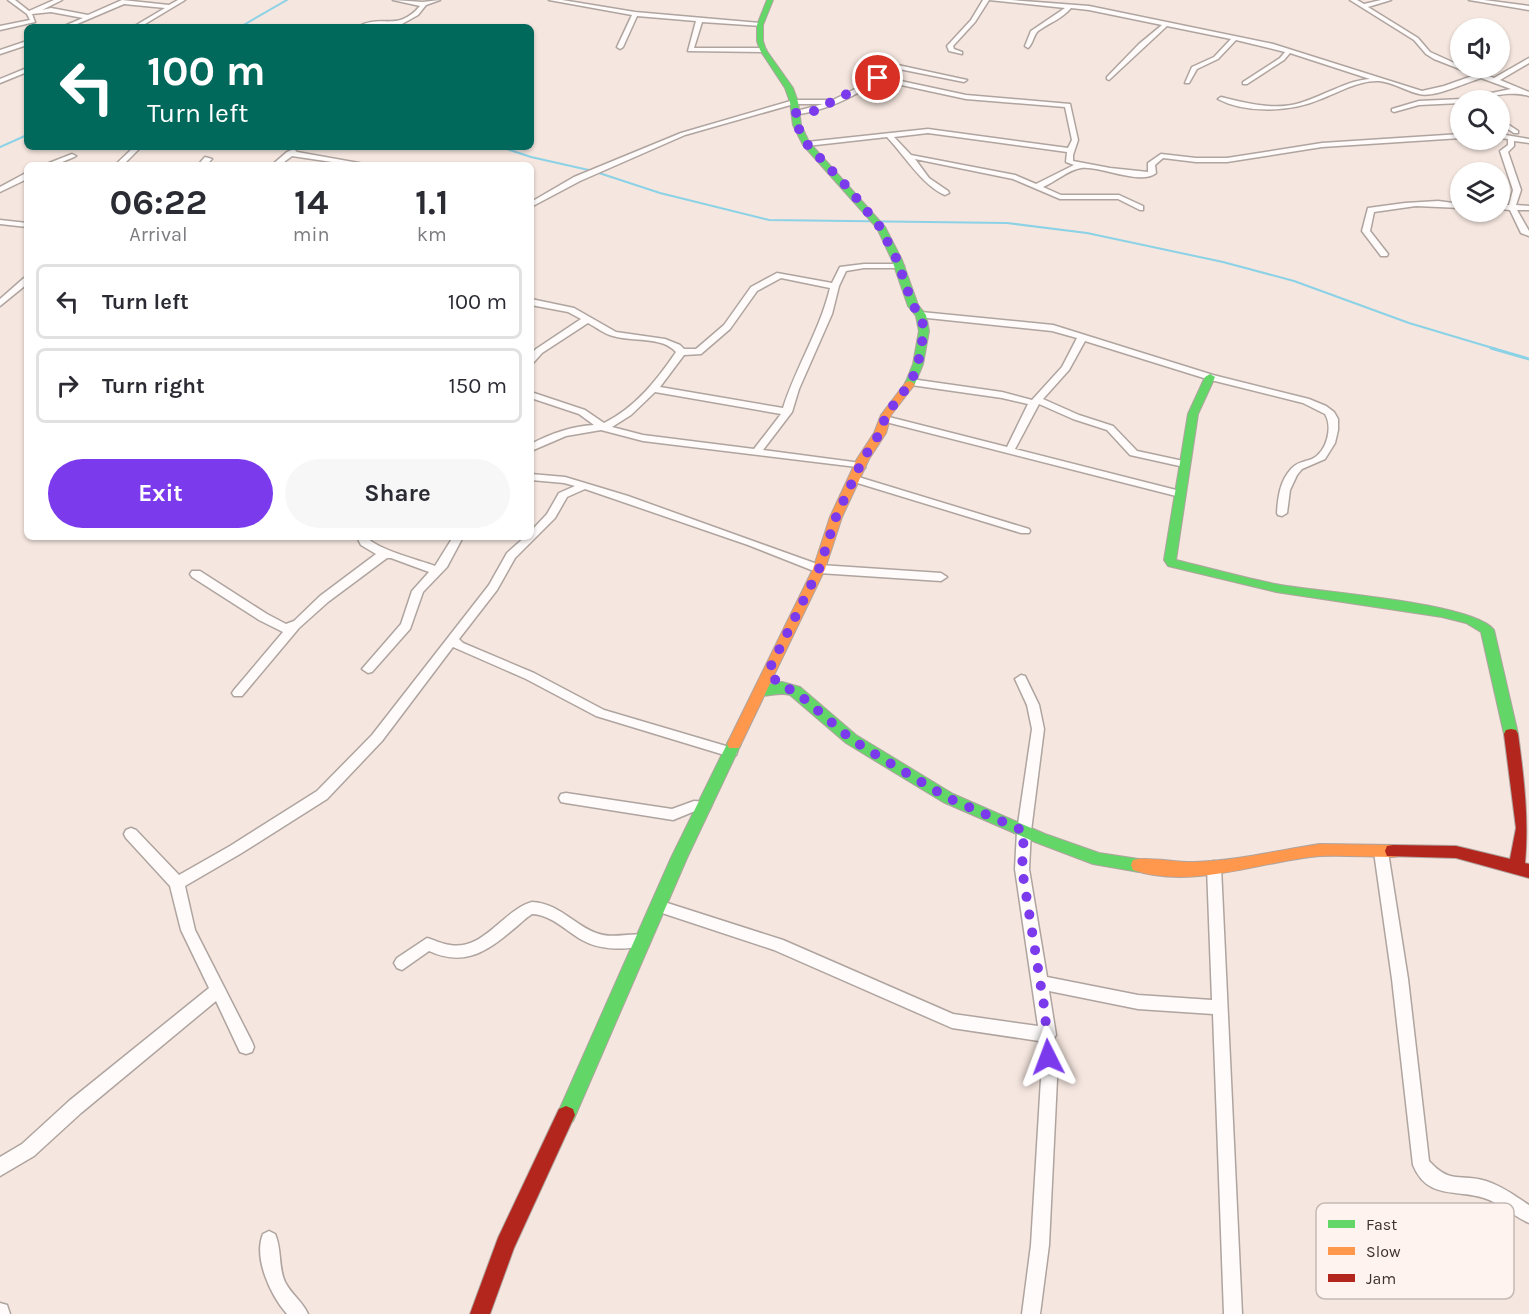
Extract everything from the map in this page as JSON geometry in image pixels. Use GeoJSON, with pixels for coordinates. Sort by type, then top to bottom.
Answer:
{"type":"FeatureCollection","features":[{"type":"Feature","properties":{"kind":"street"},"geometry":{"type":"LineString","coordinates":[[29,14],[59,0]]}},
{"type":"Feature","properties":{"kind":"street"},"geometry":{"type":"LineString","coordinates":[[140,24],[167,6],[182,0]]}},
{"type":"Feature","properties":{"kind":"street"},"geometry":{"type":"LineString","coordinates":[[396,0],[424,4],[432,4],[437,0]]}},
{"type":"Feature","properties":{"kind":"street"},"geometry":{"type":"LineString","coordinates":[[552,0],[635,14],[760,25]]}},
{"type":"Feature","properties":{"kind":"street"},"geometry":{"type":"LineString","coordinates":[[480,1314],[505,1245],[658,906],[819,569],[836,517],[885,419],[911,382],[921,351],[924,331],[921,315],[913,306],[900,266],[880,227],[849,189],[807,144],[797,125],[794,107],[784,79],[763,50],[760,41],[760,25],[770,0]]}},
{"type":"Feature","properties":{"kind":"street"},"geometry":{"type":"LineString","coordinates":[[960,53],[951,50],[950,46],[973,21],[986,0]]}},
{"type":"Feature","properties":{"kind":"street"},"geometry":{"type":"LineString","coordinates":[[991,0],[1089,8],[1233,40],[1290,50],[1339,65],[1379,81],[1446,101]]}},
{"type":"Feature","properties":{"kind":"street"},"geometry":{"type":"LineString","coordinates":[[1353,0],[1416,39],[1428,53],[1450,62]]}},
{"type":"Feature","properties":{"kind":"street"},"geometry":{"type":"LineString","coordinates":[[1364,6],[1388,0]]}},
{"type":"Feature","properties":{"kind":"street"},"geometry":{"type":"LineString","coordinates":[[1472,0],[1529,8]]}},
{"type":"Feature","properties":{"kind":"street"},"geometry":{"type":"LineString","coordinates":[[0,28],[33,21],[22,6],[10,1]]}},
{"type":"Feature","properties":{"kind":"street"},"geometry":{"type":"LineString","coordinates":[[72,24],[125,1],[167,6]]}},
{"type":"Feature","properties":{"kind":"street"},"geometry":{"type":"LineString","coordinates":[[399,24],[415,15],[424,4]]}},
{"type":"Feature","properties":{"kind":"street"},"geometry":{"type":"LineString","coordinates":[[1028,46],[1033,32],[1064,14],[1070,6]]}},
{"type":"Feature","properties":{"kind":"street"},"geometry":{"type":"LineString","coordinates":[[29,14],[51,10],[89,17]]}},
{"type":"Feature","properties":{"kind":"street"},"geometry":{"type":"LineString","coordinates":[[620,47],[635,14]]}},
{"type":"Feature","properties":{"kind":"street"},"geometry":{"type":"LineString","coordinates":[[700,19],[690,50],[763,50]]}},
{"type":"Feature","properties":{"kind":"street"},"geometry":{"type":"LineString","coordinates":[[1109,78],[1141,45],[1166,24]]}},
{"type":"Feature","properties":{"kind":"street"},"geometry":{"type":"LineString","coordinates":[[1186,82],[1194,68],[1216,58],[1233,40]]}},
{"type":"Feature","properties":{"kind":"street"},"geometry":{"type":"LineString","coordinates":[[3,51],[24,44]]}},
{"type":"Feature","properties":{"kind":"street"},"geometry":{"type":"LineString","coordinates":[[1245,83],[1282,59],[1290,50]]}},
{"type":"Feature","properties":{"kind":"street"},"geometry":{"type":"LineString","coordinates":[[3,51],[24,53]]}},
{"type":"Feature","properties":{"kind":"street"},"geometry":{"type":"LineString","coordinates":[[1496,80],[1529,60]]}},
{"type":"Feature","properties":{"kind":"street"},"geometry":{"type":"LineString","coordinates":[[794,107],[814,111],[878,78],[893,66],[964,80]]}},
{"type":"Feature","properties":{"kind":"street"},"geometry":{"type":"LineString","coordinates":[[0,81],[24,71]]}},
{"type":"Feature","properties":{"kind":"street"},"geometry":{"type":"LineString","coordinates":[[878,78],[966,97],[1068,105],[1075,140],[1069,155],[1070,162],[1079,166],[1144,175],[1153,171],[1151,165],[1161,156],[1196,160],[1227,160],[1322,145],[1450,137]]}},
{"type":"Feature","properties":{"kind":"street"},"geometry":{"type":"LineString","coordinates":[[1422,93],[1446,88],[1474,78]]}},
{"type":"Feature","properties":{"kind":"street"},"geometry":{"type":"LineString","coordinates":[[1490,78],[1529,94]]}},
{"type":"Feature","properties":{"kind":"street"},"geometry":{"type":"LineString","coordinates":[[1221,99],[1245,105],[1295,106],[1339,88],[1379,81]]}},
{"type":"Feature","properties":{"kind":"street"},"geometry":{"type":"LineString","coordinates":[[1510,92],[1519,90]]}},
{"type":"Feature","properties":{"kind":"street"},"geometry":{"type":"LineString","coordinates":[[1394,110],[1417,103],[1450,101]]}},
{"type":"Feature","properties":{"kind":"street"},"geometry":{"type":"LineString","coordinates":[[534,203],[577,179],[683,134],[794,107],[833,102]]}},
{"type":"Feature","properties":{"kind":"street"},"geometry":{"type":"LineString","coordinates":[[807,144],[888,134],[936,131],[1071,150]]}},
{"type":"Feature","properties":{"kind":"street"},"geometry":{"type":"LineString","coordinates":[[1510,131],[1529,141]]}},
{"type":"Feature","properties":{"kind":"street"},"geometry":{"type":"LineString","coordinates":[[888,134],[926,180],[945,193]]}},
{"type":"Feature","properties":{"kind":"street"},"geometry":{"type":"LineString","coordinates":[[1510,135],[1514,135]]}},
{"type":"Feature","properties":{"kind":"street"},"geometry":{"type":"LineString","coordinates":[[1514,135],[1511,146],[1504,151],[1517,190],[1512,207],[1524,231],[1529,234]]}},
{"type":"Feature","properties":{"kind":"street"},"geometry":{"type":"LineString","coordinates":[[122,162],[135,150]]}},
{"type":"Feature","properties":{"kind":"street"},"geometry":{"type":"LineString","coordinates":[[279,162],[294,150]]}},
{"type":"Feature","properties":{"kind":"street"},"geometry":{"type":"LineString","coordinates":[[289,153],[347,162]]}},
{"type":"Feature","properties":{"kind":"street"},"geometry":{"type":"LineString","coordinates":[[56,162],[72,156]]}},
{"type":"Feature","properties":{"kind":"street"},"geometry":{"type":"LineString","coordinates":[[908,156],[924,161],[1015,177],[1060,197],[1119,197],[1140,208]]}},
{"type":"Feature","properties":{"kind":"street"},"geometry":{"type":"LineString","coordinates":[[1036,186],[1049,184],[1068,170],[1079,166]]}},
{"type":"Feature","properties":{"kind":"street"},"geometry":{"type":"LineString","coordinates":[[0,190],[24,178]]}},
{"type":"Feature","properties":{"kind":"street"},"geometry":{"type":"LineString","coordinates":[[1384,254],[1366,231],[1371,210],[1403,204],[1440,202],[1450,204]]}},
{"type":"Feature","properties":{"kind":"street"},"geometry":{"type":"LineString","coordinates":[[1512,207],[1529,208]]}},
{"type":"Feature","properties":{"kind":"street"},"geometry":{"type":"LineString","coordinates":[[0,222],[24,225]]}},
{"type":"Feature","properties":{"kind":"street"},"geometry":{"type":"LineString","coordinates":[[757,452],[787,412],[794,389],[828,314],[835,286],[843,269],[864,266],[900,266]]}},
{"type":"Feature","properties":{"kind":"street"},"geometry":{"type":"LineString","coordinates":[[534,303],[571,310],[614,334],[663,341],[681,352],[698,352],[727,327],[754,290],[780,275],[835,286]]}},
{"type":"Feature","properties":{"kind":"street"},"geometry":{"type":"LineString","coordinates":[[0,303],[24,283]]}},
{"type":"Feature","properties":{"kind":"street"},"geometry":{"type":"LineString","coordinates":[[921,315],[974,322],[1040,325],[1210,377],[1306,401],[1330,412],[1334,424],[1333,436],[1323,456],[1295,470],[1283,496],[1282,513]]}},
{"type":"Feature","properties":{"kind":"street"},"geometry":{"type":"LineString","coordinates":[[534,357],[588,319]]}},
{"type":"Feature","properties":{"kind":"street"},"geometry":{"type":"LineString","coordinates":[[1010,450],[1036,401],[1066,368],[1073,351],[1082,338]]}},
{"type":"Feature","properties":{"kind":"street"},"geometry":{"type":"LineString","coordinates":[[604,428],[655,389],[681,352]]}},
{"type":"Feature","properties":{"kind":"street"},"geometry":{"type":"LineString","coordinates":[[761,691],[782,687],[795,691],[851,739],[948,798],[1024,831],[1099,859],[1170,869],[1214,867],[1320,850],[1456,852],[1523,869],[1524,828],[1512,739],[1486,630],[1470,620],[1442,612],[1276,588],[1172,563],[1170,560],[1193,414],[1210,377]]}},
{"type":"Feature","properties":{"kind":"street"},"geometry":{"type":"LineString","coordinates":[[911,382],[1036,401],[1110,428],[1134,453],[1185,464]]}},
{"type":"Feature","properties":{"kind":"street"},"geometry":{"type":"LineString","coordinates":[[655,389],[787,412]]}},
{"type":"Feature","properties":{"kind":"street"},"geometry":{"type":"LineString","coordinates":[[534,396],[582,412],[604,428]]}},
{"type":"Feature","properties":{"kind":"street"},"geometry":{"type":"LineString","coordinates":[[885,419],[1180,494]]}},
{"type":"Feature","properties":{"kind":"street"},"geometry":{"type":"LineString","coordinates":[[534,447],[560,435],[586,429],[604,428],[643,438],[861,466]]}},
{"type":"Feature","properties":{"kind":"street"},"geometry":{"type":"LineString","coordinates":[[534,477],[565,480],[584,486],[674,515],[819,569],[941,577]]}},
{"type":"Feature","properties":{"kind":"street"},"geometry":{"type":"LineString","coordinates":[[855,479],[1025,531]]}},
{"type":"Feature","properties":{"kind":"street"},"geometry":{"type":"LineString","coordinates":[[534,534],[551,516],[563,495],[584,486]]}},
{"type":"Feature","properties":{"kind":"street"},"geometry":{"type":"LineString","coordinates":[[364,540],[384,554],[392,554],[437,572]]}},
{"type":"Feature","properties":{"kind":"street"},"geometry":{"type":"LineString","coordinates":[[368,669],[406,626],[418,591],[437,572],[456,540]]}},
{"type":"Feature","properties":{"kind":"street"},"geometry":{"type":"LineString","coordinates":[[177,883],[235,850],[322,795],[377,738],[493,587],[511,556],[528,540]]}},
{"type":"Feature","properties":{"kind":"street"},"geometry":{"type":"LineString","coordinates":[[238,693],[292,628],[324,599],[384,554]]}},
{"type":"Feature","properties":{"kind":"street"},"geometry":{"type":"LineString","coordinates":[[196,574],[280,627],[292,628]]}},
{"type":"Feature","properties":{"kind":"street"},"geometry":{"type":"LineString","coordinates":[[452,639],[459,646],[530,676],[600,712],[731,752]]}},
{"type":"Feature","properties":{"kind":"street"},"geometry":{"type":"LineString","coordinates":[[768,672],[782,687]]}},
{"type":"Feature","properties":{"kind":"street"},"geometry":{"type":"LineString","coordinates":[[1021,679],[1033,705],[1038,729],[1024,831],[1022,869],[1048,1035],[1049,1079],[1041,1233],[1031,1314]]}},
{"type":"Feature","properties":{"kind":"street"},"geometry":{"type":"LineString","coordinates":[[566,798],[674,815],[694,806],[704,806]]}},
{"type":"Feature","properties":{"kind":"street"},"geometry":{"type":"LineString","coordinates":[[130,834],[177,883],[188,930],[246,1047]]}},
{"type":"Feature","properties":{"kind":"street"},"geometry":{"type":"LineString","coordinates":[[1381,852],[1400,980],[1421,1165],[1433,1180],[1453,1187],[1484,1189],[1509,1203]]}},
{"type":"Feature","properties":{"kind":"street"},"geometry":{"type":"LineString","coordinates":[[1214,867],[1233,1314]]}},
{"type":"Feature","properties":{"kind":"street"},"geometry":{"type":"LineString","coordinates":[[658,906],[778,945],[952,1021],[1048,1035]]}},
{"type":"Feature","properties":{"kind":"street"},"geometry":{"type":"LineString","coordinates":[[402,963],[427,944],[448,952],[459,953],[469,949],[495,936],[524,910],[533,907],[552,914],[595,940],[615,944],[643,940]]}},
{"type":"Feature","properties":{"kind":"street"},"geometry":{"type":"LineString","coordinates":[[1039,982],[1138,1002],[1220,1008]]}},
{"type":"Feature","properties":{"kind":"street"},"geometry":{"type":"LineString","coordinates":[[0,1167],[28,1150],[75,1107],[218,990]]}},
{"type":"Feature","properties":{"kind":"street"},"geometry":{"type":"LineString","coordinates":[[1514,1206],[1529,1214]]}},
{"type":"Feature","properties":{"kind":"street"},"geometry":{"type":"LineString","coordinates":[[269,1240],[272,1274],[276,1285],[281,1296],[299,1314]]}},
{"type":"Feature","properties":{"kind":"waterway"},"geometry":{"type":"LineString","coordinates":[[245,24],[287,0]]}},
{"type":"Feature","properties":{"kind":"waterway"},"geometry":{"type":"LineString","coordinates":[[0,147],[24,136]]}},
{"type":"Feature","properties":{"kind":"waterway"},"geometry":{"type":"LineString","coordinates":[[510,150],[593,171],[660,193],[769,220],[1007,223],[1087,233],[1223,262],[1294,281],[1409,323],[1496,349]]}},
{"type":"Feature","properties":{"kind":"waterway"},"geometry":{"type":"LineString","coordinates":[[1491,348],[1529,359]]}},
{"type":"Feature","properties":{"kind":"traffic: fast"},"geometry":{"type":"LineString","coordinates":[[770,0],[760,25],[760,41],[763,50],[789,88],[794,102],[797,125],[806,143],[881,227],[897,260],[913,306],[921,315],[924,331],[918,364],[910,384]]}},
{"type":"Feature","properties":{"kind":"traffic: fast"},"geometry":{"type":"LineString","coordinates":[[1210,377],[1193,414],[1170,560],[1172,563],[1276,588],[1442,613],[1470,620],[1487,630],[1511,734]]}},
{"type":"Feature","properties":{"kind":"traffic: fast"},"geometry":{"type":"LineString","coordinates":[[761,691],[782,687],[795,691],[851,739],[948,798],[1040,838],[1099,859],[1139,865]]}},
{"type":"Feature","properties":{"kind":"traffic: fast"},"geometry":{"type":"LineString","coordinates":[[566,1115],[679,858],[734,744]]}},
{"type":"Feature","properties":{"kind":"traffic: slow"},"geometry":{"type":"LineString","coordinates":[[734,744],[819,569],[836,517],[863,459],[880,433],[886,415],[910,384]]}},
{"type":"Feature","properties":{"kind":"traffic: slow"},"geometry":{"type":"LineString","coordinates":[[1139,865],[1170,869],[1196,869],[1320,850],[1393,851]]}},
{"type":"Feature","properties":{"kind":"traffic: jam"},"geometry":{"type":"LineString","coordinates":[[1511,734],[1524,828],[1516,867]]}},
{"type":"Feature","properties":{"kind":"traffic: jam"},"geometry":{"type":"LineString","coordinates":[[1393,851],[1456,852],[1529,871]]}},
{"type":"Feature","properties":{"kind":"traffic: jam"},"geometry":{"type":"LineString","coordinates":[[480,1314],[505,1245],[566,1115]]}},
{"type":"Feature","properties":{"kind":"route"},"geometry":{"type":"LineString","coordinates":[[878,78],[814,111],[795,113],[797,125],[806,143],[849,189],[880,227],[897,260],[913,306],[921,315],[924,331],[921,351],[911,382],[886,415],[880,433],[863,459],[836,517],[819,569],[768,672],[782,687],[795,691],[851,739],[868,750],[948,798],[1024,831],[1022,869],[1045,1012],[1048,1057]]}}]}
